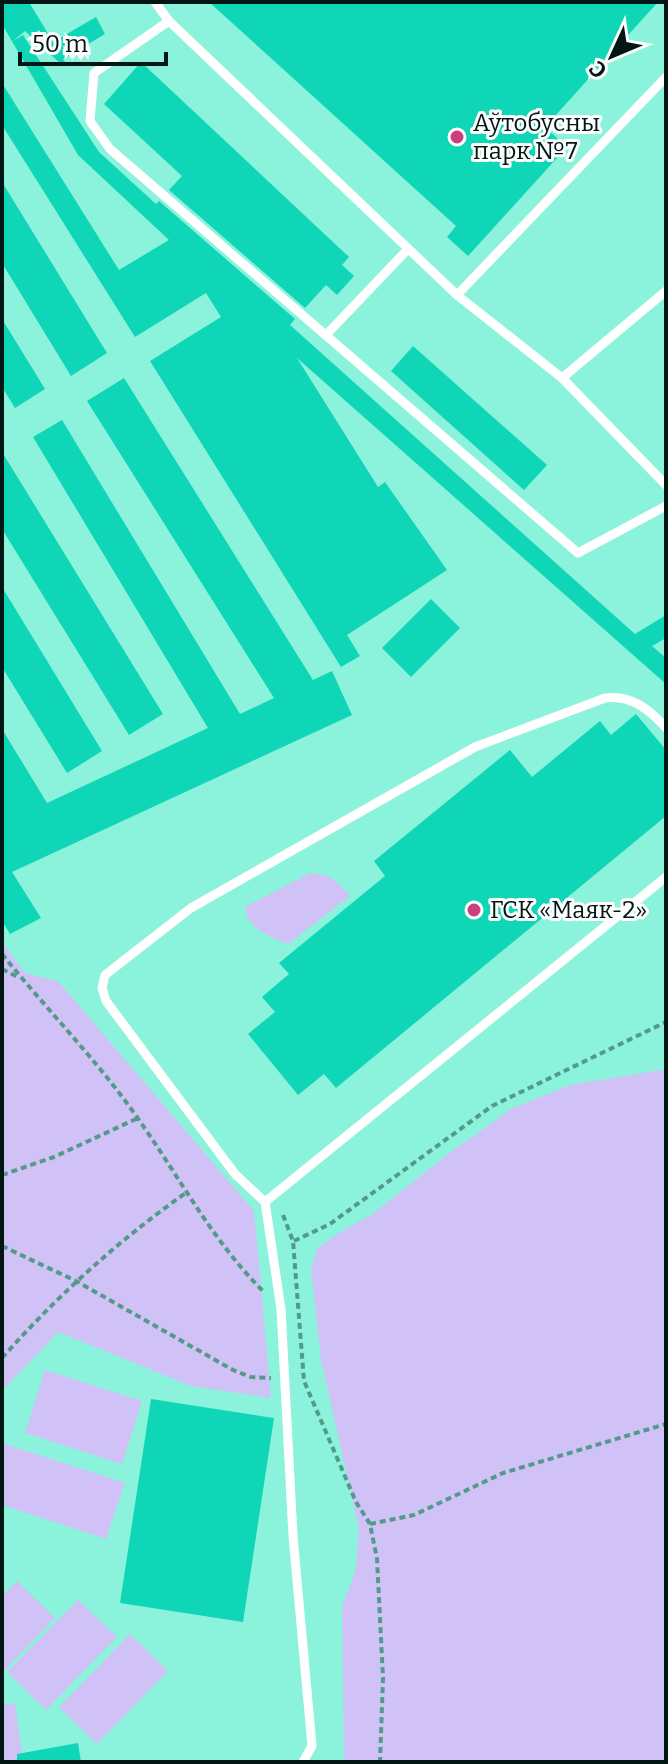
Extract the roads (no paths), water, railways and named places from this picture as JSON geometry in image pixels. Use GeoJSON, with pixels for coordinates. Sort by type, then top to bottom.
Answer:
{"type":"FeatureCollection","features":[{"type":"Feature","properties":{"kind":"lane"},"geometry":{"type":"LineString","coordinates":[[155,2],[169,21],[457,295],[562,378],[666,485]]}},
{"type":"Feature","properties":{"kind":"lane"},"geometry":{"type":"LineString","coordinates":[[169,21],[94,73],[90,121],[110,149],[578,553],[666,506]]}},
{"type":"Feature","properties":{"kind":"lane"},"geometry":{"type":"LineString","coordinates":[[457,295],[666,77]]}},
{"type":"Feature","properties":{"kind":"lane"},"geometry":{"type":"LineString","coordinates":[[326,335],[408,249]]}},
{"type":"Feature","properties":{"kind":"lane"},"geometry":{"type":"LineString","coordinates":[[562,378],[666,291]]}},
{"type":"Feature","properties":{"kind":"lane"},"geometry":{"type":"LineString","coordinates":[[303,1762],[312,1746],[293,1536],[281,1309],[265,1202],[235,1174],[106,1001],[102,988],[105,975],[191,908],[475,747],[619,695],[638,703],[666,728]]}},
{"type":"Feature","properties":{"kind":"lane"},"geometry":{"type":"LineString","coordinates":[[265,1202],[666,877]]}},
{"type":"Feature","properties":{"kind":"place","name":"Аўтобусны парк №7"},"geometry":{"type":"Point","coordinates":[457,137]}},
{"type":"Feature","properties":{"kind":"place","name":"ГСК «Маяк-2»"},"geometry":{"type":"Point","coordinates":[474,910]}}]}
